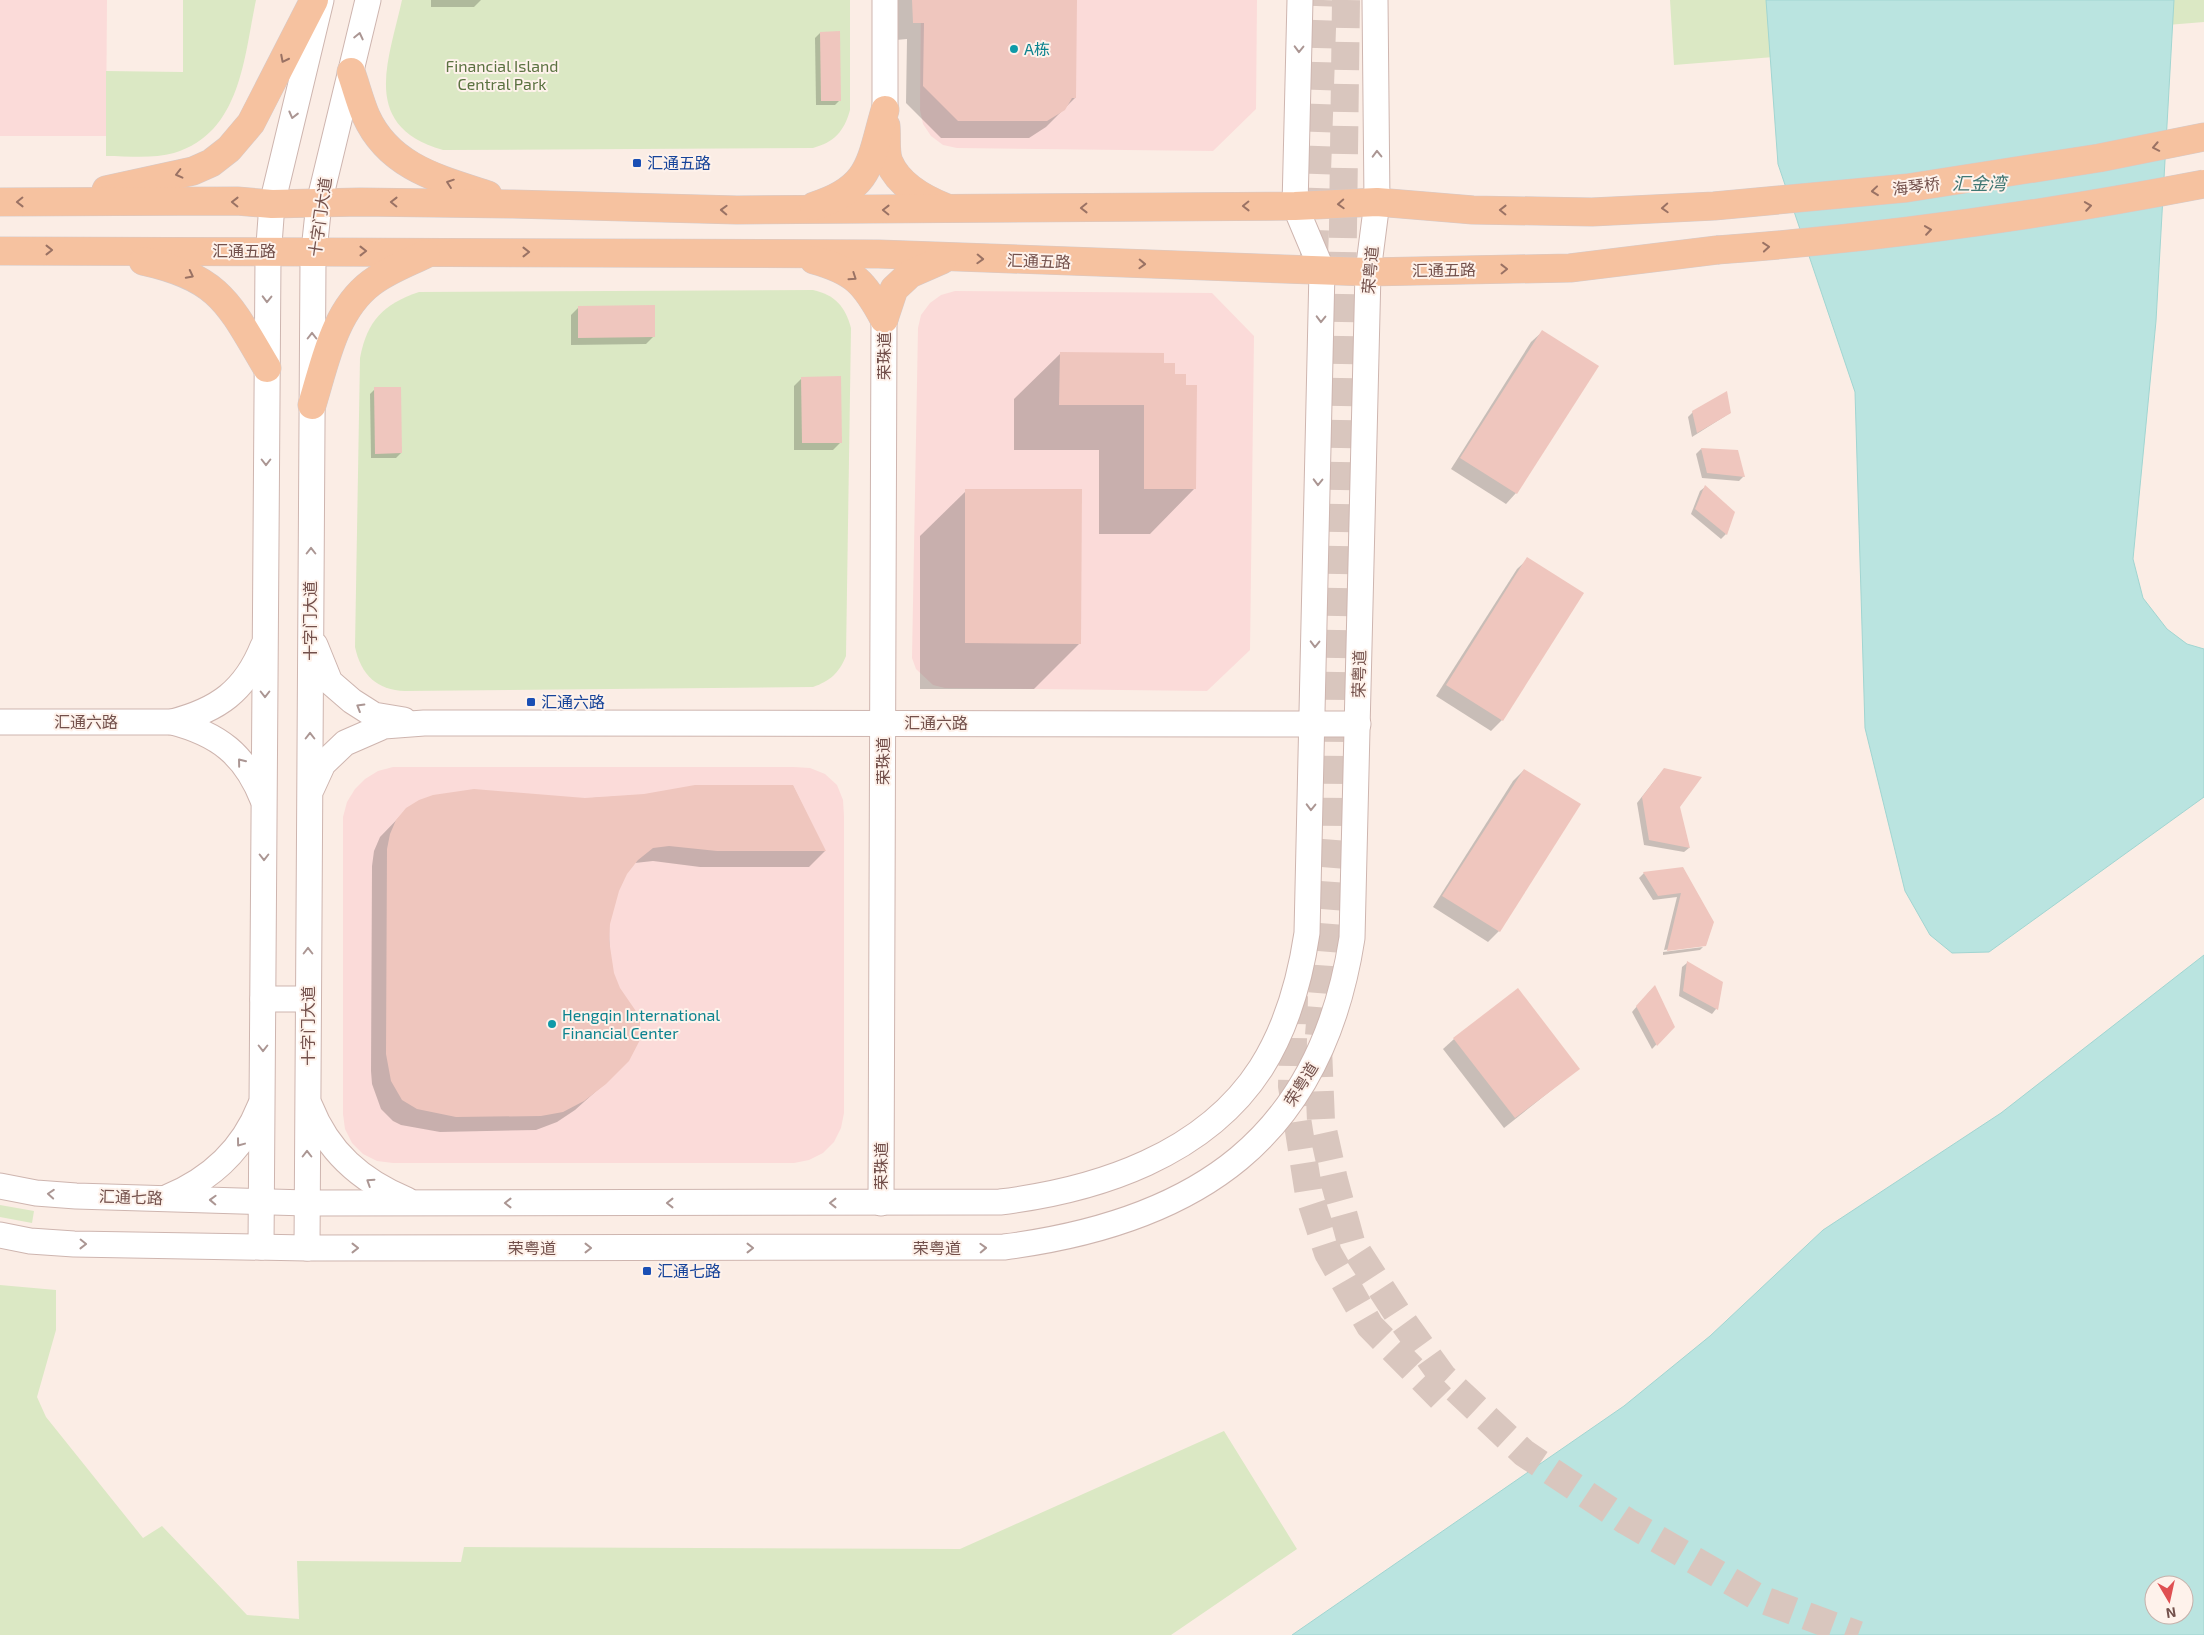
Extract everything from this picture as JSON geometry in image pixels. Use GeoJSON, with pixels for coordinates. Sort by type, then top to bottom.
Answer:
{"type":"FeatureCollection","features":[{"type":"Feature","properties":{"kind":"main road"},"geometry":{"type":"LineString","coordinates":[[51,202],[193,171],[211,163],[229,149],[251,123],[314,0]]}},
{"type":"Feature","properties":{"kind":"main road"},"geometry":{"type":"LineString","coordinates":[[351,72],[374,132],[400,159],[433,177],[513,204]]}},
{"type":"Feature","properties":{"kind":"main road"},"geometry":{"type":"LineString","coordinates":[[802,209],[845,194],[859,182],[869,164],[885,110]]}},
{"type":"Feature","properties":{"kind":"main road"},"geometry":{"type":"LineString","coordinates":[[885,110],[889,162],[907,187],[925,200],[949,210]]}},
{"type":"Feature","properties":{"kind":"main road","name":"海琴桥"},"geometry":{"type":"LineString","coordinates":[[1377,202],[1473,210],[1592,212],[1714,206],[1898,189],[2004,174],[2204,137]]}},
{"type":"Feature","properties":{"kind":"main road","name":"汇通五路"},"geometry":{"type":"LineString","coordinates":[[0,251],[433,251],[791,254],[1368,272],[1570,268],[1718,250],[1815,243],[1971,224],[2204,184]]}},
{"type":"Feature","properties":{"kind":"main road"},"geometry":{"type":"LineString","coordinates":[[0,202],[237,201],[272,204],[513,204],[737,210],[949,210],[1295,206],[1377,202]]}},
{"type":"Feature","properties":{"kind":"main road"},"geometry":{"type":"LineString","coordinates":[[92,250],[173,267],[206,284],[233,311],[267,368]]}},
{"type":"Feature","properties":{"kind":"main road"},"geometry":{"type":"LineString","coordinates":[[312,406],[337,328],[357,296],[386,273],[433,251]]}},
{"type":"Feature","properties":{"kind":"main road"},"geometry":{"type":"LineString","coordinates":[[791,254],[831,265],[855,277],[870,292],[884,318]]}},
{"type":"Feature","properties":{"kind":"main road"},"geometry":{"type":"LineString","coordinates":[[884,318],[894,289],[910,274],[932,263],[951,258]]}},
{"type":"Feature","properties":{"kind":"street"},"geometry":{"type":"LineString","coordinates":[[0,1235],[30,1241],[74,1244],[262,1247],[269,251],[272,204],[321,0]]}},
{"type":"Feature","properties":{"kind":"street","name":"十字门大道"},"geometry":{"type":"LineString","coordinates":[[307,1248],[314,251],[319,203],[368,0]]}},
{"type":"Feature","properties":{"kind":"street"},"geometry":{"type":"LineString","coordinates":[[885,0],[885,110]]}},
{"type":"Feature","properties":{"kind":"street"},"geometry":{"type":"LineString","coordinates":[[262,1202],[1000,1202],[1032,1198],[1092,1184],[1152,1162],[1177,1148],[1208,1125],[1243,1092],[1261,1068],[1290,1007],[1303,961],[1309,904],[1322,270],[1295,206],[1300,0]]}},
{"type":"Feature","properties":{"kind":"street","name":"荣粤道"},"geometry":{"type":"LineString","coordinates":[[262,1247],[1004,1247],[1072,1236],[1120,1222],[1171,1202],[1201,1186],[1254,1145],[1299,1093],[1329,1032],[1347,970],[1352,938],[1368,272],[1377,202],[1375,0]]}},
{"type":"Feature","properties":{"kind":"street","name":"荣珠道"},"geometry":{"type":"LineString","coordinates":[[881,1203],[884,318]]}},
{"type":"Feature","properties":{"kind":"street","name":"汇通六路"},"geometry":{"type":"LineString","coordinates":[[310,634],[330,682],[352,701],[374,715],[424,723]]}},
{"type":"Feature","properties":{"kind":"street"},"geometry":{"type":"LineString","coordinates":[[172,722],[197,716],[220,704],[240,687],[255,665],[265,641]]}},
{"type":"Feature","properties":{"kind":"street","name":"汇通六路"},"geometry":{"type":"LineString","coordinates":[[0,722],[172,722]]}},
{"type":"Feature","properties":{"kind":"street"},"geometry":{"type":"LineString","coordinates":[[172,722],[197,729],[220,741],[233,753],[255,780],[264,804]]}},
{"type":"Feature","properties":{"kind":"street","name":"汇通六路"},"geometry":{"type":"LineString","coordinates":[[310,793],[323,764],[345,743],[384,726],[424,723],[1358,724]]}},
{"type":"Feature","properties":{"kind":"street"},"geometry":{"type":"LineString","coordinates":[[263,999],[308,999]]}},
{"type":"Feature","properties":{"kind":"street"},"geometry":{"type":"LineString","coordinates":[[164,1198],[201,1180],[226,1160],[245,1137],[262,1100]]}},
{"type":"Feature","properties":{"kind":"street"},"geometry":{"type":"LineString","coordinates":[[307,1100],[325,1137],[352,1168],[386,1192],[414,1203]]}},
{"type":"Feature","properties":{"kind":"street","name":"汇通七路"},"geometry":{"type":"LineString","coordinates":[[0,1186],[36,1193],[262,1202]]}},
{"type":"Feature","properties":{"kind":"shaded area"},"geometry":{"type":"Polygon","coordinates":[[[0,0],[107,0],[106,136],[0,136],[0,0]]]}},
{"type":"Feature","properties":{"kind":"shaded area"},"geometry":{"type":"Polygon","coordinates":[[[921,0],[1257,0],[1256,109],[1213,151],[957,148],[943,145],[931,136],[923,124],[920,110],[921,0]]]}},
{"type":"Feature","properties":{"kind":"shaded area"},"geometry":{"type":"Polygon","coordinates":[[[955,291],[1212,293],[1254,336],[1250,650],[1207,691],[945,688],[933,685],[916,669],[912,658],[918,328],[921,315],[930,303],[941,295],[955,291]]]}},
{"type":"Feature","properties":{"kind":"shaded area","name":"Hengqin International Financial Center"},"geometry":{"type":"Polygon","coordinates":[[[393,767],[794,767],[810,768],[825,774],[837,785],[843,800],[844,816],[844,1113],[841,1128],[834,1142],[823,1153],[809,1160],[794,1163],[393,1163],[377,1161],[363,1154],[352,1143],[345,1129],[343,1114],[343,817],[347,802],[355,789],[365,779],[378,771],[393,767]]]}},
{"type":"Feature","properties":{"kind":"green space"},"geometry":{"type":"Polygon","coordinates":[[[183,0],[256,0],[242,68],[236,90],[226,111],[213,129],[196,143],[174,153],[149,157],[106,156],[106,71],[183,72],[183,0]]]}},
{"type":"Feature","properties":{"kind":"green space","name":"Financial Island Central Park"},"geometry":{"type":"Polygon","coordinates":[[[402,0],[850,0],[850,110],[848,118],[837,135],[827,143],[813,148],[443,150],[417,139],[400,125],[390,109],[386,90],[387,69],[402,0]]]}},
{"type":"Feature","properties":{"kind":"green space"},"geometry":{"type":"Polygon","coordinates":[[[1670,0],[2204,0],[2204,22],[1674,65],[1670,0]]]}},
{"type":"Feature","properties":{"kind":"green space"},"geometry":{"type":"Polygon","coordinates":[[[813,290],[833,298],[838,303],[846,313],[851,328],[846,656],[833,676],[813,687],[405,691],[386,688],[378,684],[366,673],[361,666],[355,647],[360,358],[372,324],[386,308],[419,292],[813,290]]]}},
{"type":"Feature","properties":{"kind":"green space"},"geometry":{"type":"Polygon","coordinates":[[[0,1205],[34,1211],[32,1223],[0,1217],[0,1205]]]}},
{"type":"Feature","properties":{"kind":"green space"},"geometry":{"type":"Polygon","coordinates":[[[0,1285],[56,1290],[56,1330],[37,1397],[46,1417],[143,1538],[162,1526],[247,1615],[299,1619],[297,1561],[461,1562],[464,1547],[960,1549],[1224,1431],[1297,1549],[1171,1635],[0,1635],[0,1285]]]}},
{"type":"Feature","properties":{"kind":"water","name":"汇金湾"},"geometry":{"type":"Polygon","coordinates":[[[1766,0],[2174,0],[2156,321],[2133,559],[2143,598],[2167,629],[2187,644],[2204,649],[2204,797],[1989,952],[1952,953],[1930,935],[1905,891],[1865,728],[1855,392],[1778,164],[1766,0]]]}},
{"type":"Feature","properties":{"kind":"water"},"geometry":{"type":"Polygon","coordinates":[[[2204,955],[2204,1635],[1292,1635],[1624,1406],[1710,1336],[1823,1230],[2001,1113],[2204,955]]]}},
{"type":"Feature","properties":{"kind":"building","name":"A栋"},"geometry":{"type":"Polygon","coordinates":[[[912,0],[1077,0],[1076,98],[1072,98],[1065,110],[1047,121],[958,121],[923,86],[924,23],[913,23],[912,0]]]}},
{"type":"Feature","properties":{"kind":"building"},"geometry":{"type":"Polygon","coordinates":[[[840,31],[841,101],[821,101],[820,32],[840,31]]]}},
{"type":"Feature","properties":{"kind":"building"},"geometry":{"type":"Polygon","coordinates":[[[655,305],[655,337],[578,338],[578,306],[655,305]]]}},
{"type":"Feature","properties":{"kind":"building"},"geometry":{"type":"Polygon","coordinates":[[[1542,330],[1599,366],[1517,494],[1460,458],[1542,330]]]}},
{"type":"Feature","properties":{"kind":"building"},"geometry":{"type":"Polygon","coordinates":[[[1060,352],[1164,353],[1164,363],[1175,363],[1175,374],[1186,374],[1186,385],[1197,385],[1196,489],[1144,489],[1144,405],[1059,405],[1060,352]]]}},
{"type":"Feature","properties":{"kind":"building"},"geometry":{"type":"Polygon","coordinates":[[[841,376],[842,443],[802,443],[801,377],[841,376]]]}},
{"type":"Feature","properties":{"kind":"building"},"geometry":{"type":"Polygon","coordinates":[[[374,387],[401,387],[402,453],[375,454],[374,387]]]}},
{"type":"Feature","properties":{"kind":"building"},"geometry":{"type":"Polygon","coordinates":[[[1727,391],[1731,413],[1697,433],[1692,411],[1727,391]]]}},
{"type":"Feature","properties":{"kind":"building"},"geometry":{"type":"Polygon","coordinates":[[[1701,448],[1738,450],[1745,477],[1707,473],[1701,448]]]}},
{"type":"Feature","properties":{"kind":"building"},"geometry":{"type":"Polygon","coordinates":[[[1705,485],[1735,512],[1727,535],[1695,509],[1705,485]]]}},
{"type":"Feature","properties":{"kind":"building"},"geometry":{"type":"Polygon","coordinates":[[[965,489],[1082,489],[1081,644],[965,643],[965,489]]]}},
{"type":"Feature","properties":{"kind":"building"},"geometry":{"type":"Polygon","coordinates":[[[1527,557],[1584,593],[1503,721],[1446,685],[1527,557]]]}},
{"type":"Feature","properties":{"kind":"building"},"geometry":{"type":"Polygon","coordinates":[[[1664,768],[1702,777],[1680,807],[1690,848],[1649,840],[1642,797],[1664,768]]]}},
{"type":"Feature","properties":{"kind":"building"},"geometry":{"type":"Polygon","coordinates":[[[1524,769],[1581,804],[1500,932],[1442,896],[1524,769]]]}},
{"type":"Feature","properties":{"kind":"building"},"geometry":{"type":"Polygon","coordinates":[[[695,785],[793,785],[826,851],[717,851],[669,846],[653,848],[638,860],[627,874],[619,891],[610,924],[609,940],[614,973],[620,988],[640,1017],[640,1033],[642,1036],[629,1061],[606,1084],[584,1101],[563,1112],[541,1116],[456,1117],[417,1109],[402,1100],[391,1081],[386,1054],[387,849],[390,834],[396,820],[406,808],[419,800],[433,795],[474,789],[585,798],[644,794],[695,785]]]}},
{"type":"Feature","properties":{"kind":"building"},"geometry":{"type":"Polygon","coordinates":[[[1683,867],[1714,922],[1706,946],[1667,951],[1681,893],[1658,896],[1643,872],[1683,867]]]}},
{"type":"Feature","properties":{"kind":"building"},"geometry":{"type":"Polygon","coordinates":[[[1687,961],[1723,982],[1718,1010],[1683,991],[1687,961]]]}},
{"type":"Feature","properties":{"kind":"building"},"geometry":{"type":"Polygon","coordinates":[[[1655,985],[1675,1027],[1657,1046],[1636,1006],[1655,985]]]}},
{"type":"Feature","properties":{"kind":"building"},"geometry":{"type":"Polygon","coordinates":[[[1518,988],[1580,1069],[1515,1118],[1453,1038],[1518,988]]]}},
{"type":"Feature","properties":{"kind":"tunnel"},"geometry":{"type":"LineString","coordinates":[[1314,258],[1323,0]]}},
{"type":"Feature","properties":{"kind":"tunnel"},"geometry":{"type":"LineString","coordinates":[[1346,0],[1335,832],[1318,1048],[1321,1121],[1334,1180],[1351,1242],[1399,1316],[1443,1377],[1524,1453],[1626,1521],[1761,1599],[1858,1635]]}},
{"type":"Feature","properties":{"kind":"tunnel"},"geometry":{"type":"LineString","coordinates":[[1294,996],[1292,1086],[1309,1195],[1328,1253],[1370,1326],[1441,1398]]}},
{"type":"Feature","properties":{"kind":"place","name":"A栋"},"geometry":{"type":"Point","coordinates":[1014,49]}},
{"type":"Feature","properties":{"kind":"place","name":"汇通五路"},"geometry":{"type":"Point","coordinates":[637,163]}},
{"type":"Feature","properties":{"kind":"place","name":"汇通六路"},"geometry":{"type":"Point","coordinates":[531,702]}},
{"type":"Feature","properties":{"kind":"place","name":"Hengqin International Financial Center"},"geometry":{"type":"Point","coordinates":[552,1024]}},
{"type":"Feature","properties":{"kind":"place","name":"汇通七路"},"geometry":{"type":"Point","coordinates":[647,1271]}}]}
